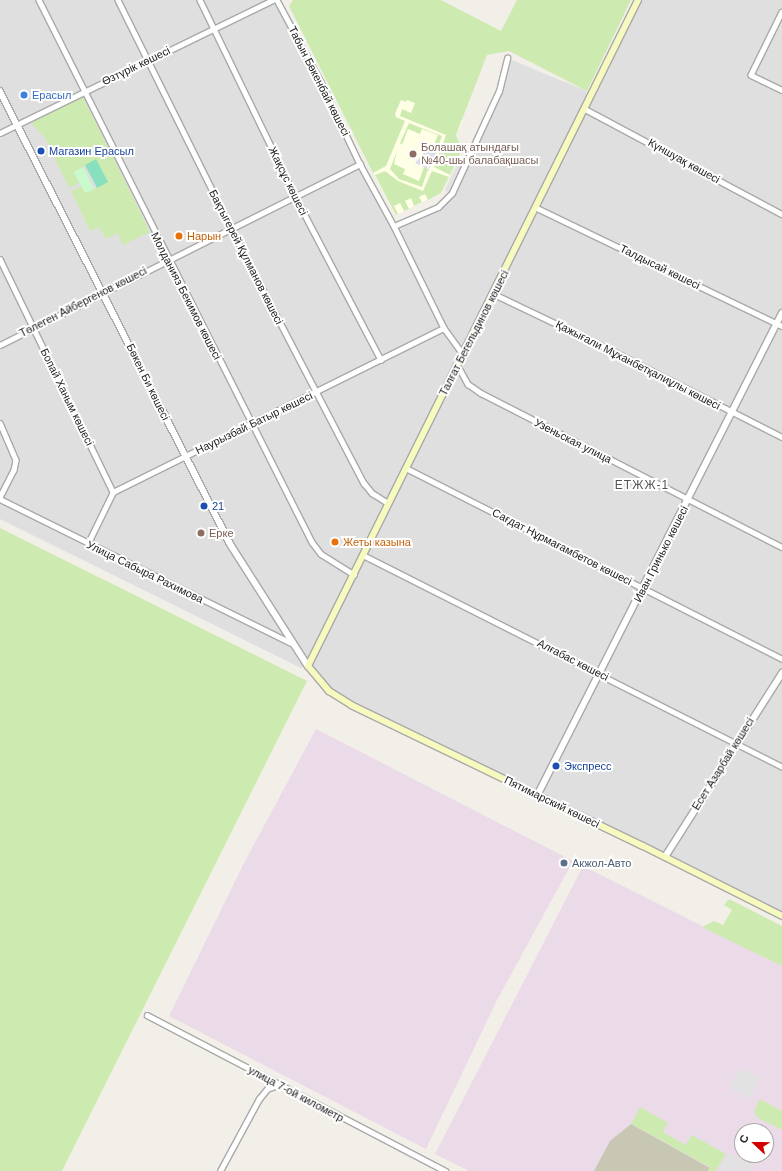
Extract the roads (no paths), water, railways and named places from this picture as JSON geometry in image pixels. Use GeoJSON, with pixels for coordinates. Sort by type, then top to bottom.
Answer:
{"type":"FeatureCollection","features":[{"type":"Feature","properties":{"kind":"main road","name":"Талғат Бегельдинов көшесі"},"geometry":{"type":"LineString","coordinates":[[308,666],[354,575],[388,503],[537,208],[638,0]]}},
{"type":"Feature","properties":{"kind":"main road","name":"Пятимарский көшесі"},"geometry":{"type":"LineString","coordinates":[[308,666],[323,686],[351,705],[538,794],[782,916]]}},
{"type":"Feature","properties":{"kind":"street","name":"Молданияз Бекимов көшесі"},"geometry":{"type":"LineString","coordinates":[[38,0],[251,424],[317,551],[354,575]]}},
{"type":"Feature","properties":{"kind":"street","name":"Бақтыгерей Құлманов көшесі"},"geometry":{"type":"LineString","coordinates":[[118,0],[315,393],[365,486],[388,503]]}},
{"type":"Feature","properties":{"kind":"street","name":"Жақсұс көшесі"},"geometry":{"type":"LineString","coordinates":[[200,0],[295,196],[381,360]]}},
{"type":"Feature","properties":{"kind":"street","name":"Өзтүрік көшесі"},"geometry":{"type":"LineString","coordinates":[[0,133],[273,0]]}},
{"type":"Feature","properties":{"kind":"street","name":"Табын Бөкенбай көшесі"},"geometry":{"type":"LineString","coordinates":[[277,0],[321,82],[360,164]]}},
{"type":"Feature","properties":{"kind":"street"},"geometry":{"type":"LineString","coordinates":[[782,12],[751,75],[782,90]]}},
{"type":"Feature","properties":{"kind":"street"},"geometry":{"type":"LineString","coordinates":[[394,226],[438,207],[452,193],[499,91],[507,58]]}},
{"type":"Feature","properties":{"kind":"street","name":"Бөкен Би көшесі"},"geometry":{"type":"LineString","coordinates":[[0,91],[103,292],[185,457],[244,568],[308,666]]}},
{"type":"Feature","properties":{"kind":"street","name":"Күншуақ көшесі"},"geometry":{"type":"LineString","coordinates":[[585,109],[782,214]]}},
{"type":"Feature","properties":{"kind":"street","name":"Төлеген Айбергенов көшесі"},"geometry":{"type":"LineString","coordinates":[[0,345],[168,259],[360,164]]}},
{"type":"Feature","properties":{"kind":"street"},"geometry":{"type":"LineString","coordinates":[[360,164],[394,226],[444,328],[463,354]]}},
{"type":"Feature","properties":{"kind":"street","name":"Талдысай көшесі"},"geometry":{"type":"LineString","coordinates":[[537,208],[779,325]]}},
{"type":"Feature","properties":{"kind":"street","name":"Бопай Ханым көшесі"},"geometry":{"type":"LineString","coordinates":[[0,259],[113,492]]}},
{"type":"Feature","properties":{"kind":"street","name":"Қажығали Мұханбетқалиұлы көшесі"},"geometry":{"type":"LineString","coordinates":[[494,294],[602,345],[782,437]]}},
{"type":"Feature","properties":{"kind":"street","name":"Иван Гринько көшесі"},"geometry":{"type":"LineString","coordinates":[[538,794],[779,325],[782,313]]}},
{"type":"Feature","properties":{"kind":"street","name":"Наурызбай Батыр көшесі"},"geometry":{"type":"LineString","coordinates":[[113,492],[444,328]]}},
{"type":"Feature","properties":{"kind":"street","name":"Узеньская улица"},"geometry":{"type":"LineString","coordinates":[[458,366],[468,384],[481,393],[782,547]]}},
{"type":"Feature","properties":{"kind":"street"},"geometry":{"type":"LineString","coordinates":[[0,423],[16,460],[14,470],[0,499]]}},
{"type":"Feature","properties":{"kind":"street","name":"Сағдат Нұрмағамбетов көшесі"},"geometry":{"type":"LineString","coordinates":[[406,468],[782,658]]}},
{"type":"Feature","properties":{"kind":"street"},"geometry":{"type":"LineString","coordinates":[[88,543],[113,492]]}},
{"type":"Feature","properties":{"kind":"street","name":"Улица Сабыра Рахимова"},"geometry":{"type":"LineString","coordinates":[[0,499],[291,642]]}},
{"type":"Feature","properties":{"kind":"street","name":"Алғабас көшесі"},"geometry":{"type":"LineString","coordinates":[[363,555],[782,767]]}},
{"type":"Feature","properties":{"kind":"street","name":"Есет Азарбай көшесі"},"geometry":{"type":"LineString","coordinates":[[665,857],[735,744],[782,673]]}},
{"type":"Feature","properties":{"kind":"street","name":"улица 7-ой километр"},"geometry":{"type":"LineString","coordinates":[[147,1015],[278,1085],[446,1171]]}},
{"type":"Feature","properties":{"kind":"street"},"geometry":{"type":"LineString","coordinates":[[220,1171],[259,1099],[267,1089],[278,1085]]}},
{"type":"Feature","properties":{"kind":"place","name":"Ерасыл"},"geometry":{"type":"Point","coordinates":[24,95]}},
{"type":"Feature","properties":{"kind":"place","name":"Магазин Ерасыл"},"geometry":{"type":"Point","coordinates":[41,151]}},
{"type":"Feature","properties":{"kind":"place","name":"Болашақ атындағы №40-шы балабақшасы"},"geometry":{"type":"Point","coordinates":[413,154]}},
{"type":"Feature","properties":{"kind":"place","name":"Нарын"},"geometry":{"type":"Point","coordinates":[179,236]}},
{"type":"Feature","properties":{"kind":"place","name":"21"},"geometry":{"type":"Point","coordinates":[204,506]}},
{"type":"Feature","properties":{"kind":"place","name":"Ерке"},"geometry":{"type":"Point","coordinates":[201,533]}},
{"type":"Feature","properties":{"kind":"place","name":"Жеты казына"},"geometry":{"type":"Point","coordinates":[335,542]}},
{"type":"Feature","properties":{"kind":"place","name":"Экспресс"},"geometry":{"type":"Point","coordinates":[556,766]}},
{"type":"Feature","properties":{"kind":"place","name":"Акжол-Авто"},"geometry":{"type":"Point","coordinates":[564,863]}},
{"type":"Feature","properties":{"kind":"district","name":"ЕТЖЖ-1"},"geometry":{"type":"Point","coordinates":[642,486]}}]}
